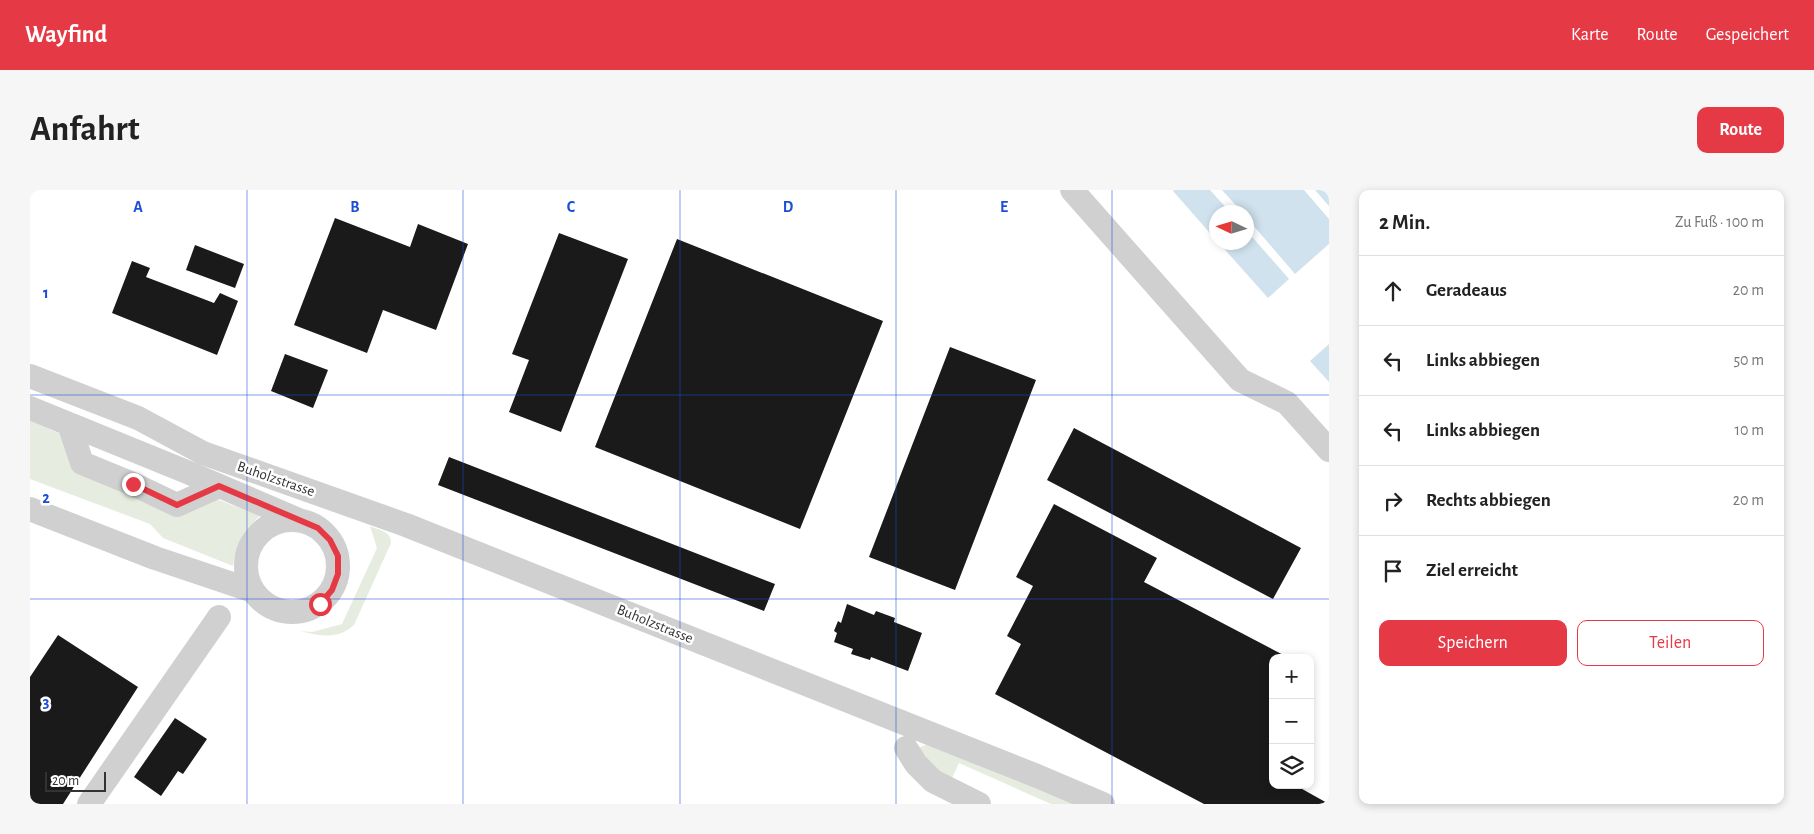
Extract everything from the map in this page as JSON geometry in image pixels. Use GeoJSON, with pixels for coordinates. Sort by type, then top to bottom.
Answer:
{"type":"FeatureCollection","features":[{"type":"Feature","properties":{"kind":"street"},"geometry":{"type":"LineString","coordinates":[[1072,190],[1240,380],[1287,403],[1329,450]]}},
{"type":"Feature","properties":{"kind":"street","name":"Buholzstrasse"},"geometry":{"type":"LineString","coordinates":[[30,376],[138,418],[203,453],[406,525],[1103,804]]}},
{"type":"Feature","properties":{"kind":"street"},"geometry":{"type":"LineString","coordinates":[[30,408],[318,528],[330,540],[338,556],[338,574],[332,590],[320,604],[303,612],[284,612],[266,605],[253,591],[247,574],[247,556],[254,540],[267,527],[284,521],[301,521]]}},
{"type":"Feature","properties":{"kind":"street"},"geometry":{"type":"LineString","coordinates":[[69,424],[82,463],[177,505],[219,486]]}},
{"type":"Feature","properties":{"kind":"street"},"geometry":{"type":"LineString","coordinates":[[30,509],[155,558],[253,591]]}},
{"type":"Feature","properties":{"kind":"street"},"geometry":{"type":"LineString","coordinates":[[88,804],[218,617]]}},
{"type":"Feature","properties":{"kind":"street"},"geometry":{"type":"LineString","coordinates":[[906,748],[916,764],[933,781],[979,804]]}},
{"type":"Feature","properties":{"kind":"shaded area"},"geometry":{"type":"Polygon","coordinates":[[[30,421],[61,434],[177,513],[214,498],[260,516],[248,527],[241,538],[233,566],[163,538],[150,524],[30,479],[30,421]]]}},
{"type":"Feature","properties":{"kind":"shaded area"},"geometry":{"type":"Polygon","coordinates":[[[370,526],[387,534],[391,539],[391,543],[354,625],[341,633],[328,636],[300,631],[312,632],[342,624],[377,548],[370,526]]]}},
{"type":"Feature","properties":{"kind":"shaded area"},"geometry":{"type":"Polygon","coordinates":[[[928,744],[1074,804],[1051,804],[959,763],[951,780],[941,776],[918,748],[928,744]]]}},
{"type":"Feature","properties":{"kind":"water"},"geometry":{"type":"Polygon","coordinates":[[[1210,190],[1224,205],[1209,205],[1209,232],[1173,191],[1210,190]]]}},
{"type":"Feature","properties":{"kind":"water"},"geometry":{"type":"Polygon","coordinates":[[[1222,190],[1304,190],[1329,219],[1329,244],[1295,274],[1254,226],[1254,205],[1236,205],[1222,190]]]}},
{"type":"Feature","properties":{"kind":"water"},"geometry":{"type":"Polygon","coordinates":[[[1315,190],[1329,190],[1329,206],[1315,190]]]}},
{"type":"Feature","properties":{"kind":"water"},"geometry":{"type":"Polygon","coordinates":[[[1254,239],[1289,279],[1268,298],[1225,250],[1254,250],[1254,239]]]}},
{"type":"Feature","properties":{"kind":"water"},"geometry":{"type":"Polygon","coordinates":[[[1329,344],[1329,382],[1310,361],[1329,344]]]}},
{"type":"Feature","properties":{"kind":"building"},"geometry":{"type":"Polygon","coordinates":[[[335,218],[410,247],[418,224],[468,244],[436,330],[383,310],[367,353],[294,325],[335,218]]]}},
{"type":"Feature","properties":{"kind":"building"},"geometry":{"type":"Polygon","coordinates":[[[559,233],[628,259],[561,432],[509,412],[529,360],[512,354],[559,233]]]}},
{"type":"Feature","properties":{"kind":"building"},"geometry":{"type":"Polygon","coordinates":[[[677,239],[883,321],[800,529],[595,447],[677,239]]]}},
{"type":"Feature","properties":{"kind":"building"},"geometry":{"type":"Polygon","coordinates":[[[195,245],[244,264],[235,288],[186,270],[195,245]]]}},
{"type":"Feature","properties":{"kind":"building"},"geometry":{"type":"Polygon","coordinates":[[[132,261],[150,268],[146,277],[214,303],[220,293],[238,301],[217,355],[112,313],[132,261]]]}},
{"type":"Feature","properties":{"kind":"building"},"geometry":{"type":"Polygon","coordinates":[[[950,347],[1036,380],[955,590],[869,557],[950,347]]]}},
{"type":"Feature","properties":{"kind":"building"},"geometry":{"type":"Polygon","coordinates":[[[285,354],[328,370],[313,408],[271,391],[285,354]]]}},
{"type":"Feature","properties":{"kind":"building"},"geometry":{"type":"Polygon","coordinates":[[[1074,428],[1301,548],[1273,599],[1047,480],[1074,428]]]}},
{"type":"Feature","properties":{"kind":"building"},"geometry":{"type":"Polygon","coordinates":[[[449,457],[775,584],[764,611],[438,485],[449,457]]]}},
{"type":"Feature","properties":{"kind":"building"},"geometry":{"type":"Polygon","coordinates":[[[1054,504],[1157,558],[1144,582],[1281,654],[1269,654],[1269,789],[1302,789],[1329,804],[1204,804],[995,694],[1021,644],[1007,636],[1033,586],[1016,577],[1054,504]]]}},
{"type":"Feature","properties":{"kind":"building"},"geometry":{"type":"Polygon","coordinates":[[[847,604],[874,615],[876,611],[895,618],[894,622],[922,633],[908,671],[871,657],[870,660],[851,654],[853,649],[834,642],[837,633],[834,631],[838,621],[841,623],[847,604]]]}},
{"type":"Feature","properties":{"kind":"building"},"geometry":{"type":"Polygon","coordinates":[[[58,635],[138,687],[63,804],[30,804],[30,677],[58,635]]]}},
{"type":"Feature","properties":{"kind":"building"},"geometry":{"type":"Polygon","coordinates":[[[175,718],[207,739],[183,774],[178,771],[161,796],[134,777],[175,718]]]}},
{"type":"Feature","properties":{"kind":"route"},"geometry":{"type":"LineString","coordinates":[[133,484],[177,505],[219,486],[318,528],[330,540],[338,556],[338,574],[332,590],[320,604]]}}]}
